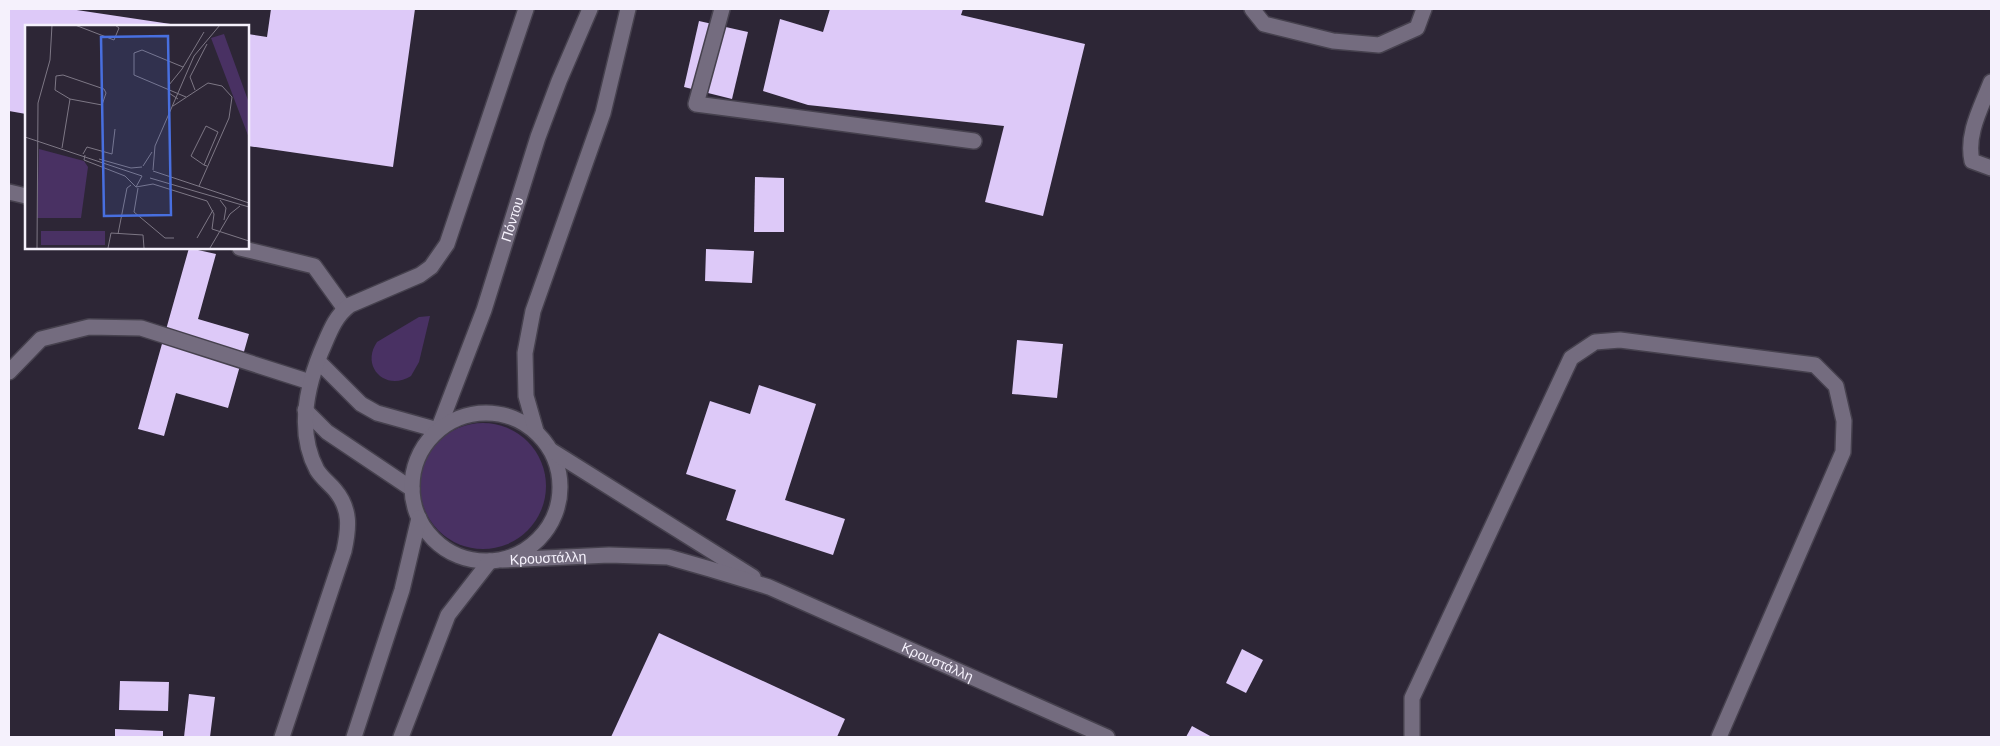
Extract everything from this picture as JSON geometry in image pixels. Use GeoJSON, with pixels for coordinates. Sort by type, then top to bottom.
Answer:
{"type":"FeatureCollection","features":[{"type":"Feature","properties":{"kind":"street"},"geometry":{"type":"LineString","coordinates":[[282,737],[344,551],[349,520],[344,503],[316,469],[308,447],[305,410],[310,382],[335,319],[350,305],[420,275],[431,267],[447,244],[526,9]]}},
{"type":"Feature","properties":{"kind":"street","name":"Πόντου"},"geometry":{"type":"LineString","coordinates":[[438,430],[484,310],[538,137],[559,81],[590,9]]}},
{"type":"Feature","properties":{"kind":"street"},"geometry":{"type":"LineString","coordinates":[[536,431],[526,396],[525,353],[533,311],[603,113],[628,9]]}},
{"type":"Feature","properties":{"kind":"street"},"geometry":{"type":"LineString","coordinates":[[722,9],[696,104],[974,141]]}},
{"type":"Feature","properties":{"kind":"street"},"geometry":{"type":"LineString","coordinates":[[1252,9],[1264,24],[1333,41],[1379,45],[1417,28],[1424,9]]}},
{"type":"Feature","properties":{"kind":"street"},"geometry":{"type":"LineString","coordinates":[[1991,82],[1972,133],[1969,148],[1972,161],[1991,168]]}},
{"type":"Feature","properties":{"kind":"street"},"geometry":{"type":"LineString","coordinates":[[9,192],[25,196]]}},
{"type":"Feature","properties":{"kind":"street"},"geometry":{"type":"LineString","coordinates":[[244,249],[314,266],[345,309]]}},
{"type":"Feature","properties":{"kind":"street"},"geometry":{"type":"LineString","coordinates":[[9,372],[41,339],[89,327],[141,328],[310,382]]}},
{"type":"Feature","properties":{"kind":"street"},"geometry":{"type":"LineString","coordinates":[[1412,737],[1412,698],[1571,358],[1595,342],[1620,340],[1815,365],[1836,386],[1844,421],[1843,452],[1719,737]]}},
{"type":"Feature","properties":{"kind":"street"},"geometry":{"type":"LineString","coordinates":[[318,361],[361,404],[377,413],[438,430]]}},
{"type":"Feature","properties":{"kind":"street"},"geometry":{"type":"LineString","coordinates":[[305,410],[327,432],[412,489]]}},
{"type":"Feature","properties":{"kind":"street"},"geometry":{"type":"LineString","coordinates":[[477,412],[498,413],[519,419],[536,431],[552,451],[560,475],[560,501],[551,524],[538,541],[521,553],[496,561],[461,557],[448,551],[436,542],[426,531],[419,518],[412,489],[413,473],[418,458],[427,442],[438,430],[456,418],[477,412]]}},
{"type":"Feature","properties":{"kind":"street","name":"Κρουστάλλη"},"geometry":{"type":"LineString","coordinates":[[552,451],[769,587]]}},
{"type":"Feature","properties":{"kind":"street"},"geometry":{"type":"LineString","coordinates":[[354,737],[402,590],[419,518]]}},
{"type":"Feature","properties":{"kind":"street","name":"Κρουστάλλη"},"geometry":{"type":"LineString","coordinates":[[496,561],[609,555],[668,557],[769,587],[1107,737]]}},
{"type":"Feature","properties":{"kind":"street"},"geometry":{"type":"LineString","coordinates":[[401,737],[448,615],[496,561]]}},
{"type":"Feature","properties":{"kind":"shaded area"},"geometry":{"type":"Polygon","coordinates":[[[430,316],[419,362],[411,376],[393,381],[385,379],[378,374],[372,360],[377,342],[419,317],[430,316]]]}},
{"type":"Feature","properties":{"kind":"shaded area"},"geometry":{"type":"Polygon","coordinates":[[[483,423],[507,428],[527,442],[541,462],[546,486],[541,510],[527,530],[507,544],[483,549],[459,544],[439,530],[425,510],[420,486],[425,462],[439,442],[459,428],[483,423]]]}},
{"type":"Feature","properties":{"kind":"building"},"geometry":{"type":"Polygon","coordinates":[[[9,9],[70,9],[177,25],[25,25],[25,114],[9,111],[9,9]]]}},
{"type":"Feature","properties":{"kind":"building"},"geometry":{"type":"Polygon","coordinates":[[[271,9],[415,9],[393,167],[249,146],[249,34],[267,37],[271,9]]]}},
{"type":"Feature","properties":{"kind":"building"},"geometry":{"type":"Polygon","coordinates":[[[830,9],[963,9],[961,15],[1085,44],[1043,216],[985,202],[1004,126],[808,105],[763,91],[780,19],[823,32],[830,9]]]}},
{"type":"Feature","properties":{"kind":"building"},"geometry":{"type":"Polygon","coordinates":[[[699,21],[748,32],[732,99],[684,87],[699,21]]]}},
{"type":"Feature","properties":{"kind":"building"},"geometry":{"type":"Polygon","coordinates":[[[755,177],[784,178],[784,232],[754,232],[755,177]]]}},
{"type":"Feature","properties":{"kind":"building"},"geometry":{"type":"Polygon","coordinates":[[[189,249],[216,254],[198,319],[249,334],[228,408],[176,393],[164,436],[138,429],[189,249]]]}},
{"type":"Feature","properties":{"kind":"building"},"geometry":{"type":"Polygon","coordinates":[[[706,249],[754,251],[752,283],[705,281],[706,249]]]}},
{"type":"Feature","properties":{"kind":"building"},"geometry":{"type":"Polygon","coordinates":[[[1017,340],[1063,344],[1057,398],[1012,394],[1017,340]]]}},
{"type":"Feature","properties":{"kind":"building"},"geometry":{"type":"Polygon","coordinates":[[[759,385],[816,404],[785,500],[845,519],[833,555],[726,520],[736,490],[686,474],[710,401],[750,414],[759,385]]]}},
{"type":"Feature","properties":{"kind":"building"},"geometry":{"type":"Polygon","coordinates":[[[659,633],[845,719],[837,737],[611,737],[659,633]]]}},
{"type":"Feature","properties":{"kind":"building"},"geometry":{"type":"Polygon","coordinates":[[[1242,649],[1263,660],[1246,693],[1226,683],[1242,649]]]}},
{"type":"Feature","properties":{"kind":"building"},"geometry":{"type":"Polygon","coordinates":[[[120,681],[169,682],[168,711],[119,710],[120,681]]]}},
{"type":"Feature","properties":{"kind":"building"},"geometry":{"type":"Polygon","coordinates":[[[189,694],[215,697],[210,737],[184,737],[189,694]]]}},
{"type":"Feature","properties":{"kind":"building"},"geometry":{"type":"Polygon","coordinates":[[[1192,726],[1212,737],[1186,737],[1192,726]]]}},
{"type":"Feature","properties":{"kind":"building"},"geometry":{"type":"Polygon","coordinates":[[[115,729],[163,731],[163,737],[115,737],[115,729]]]}}]}
